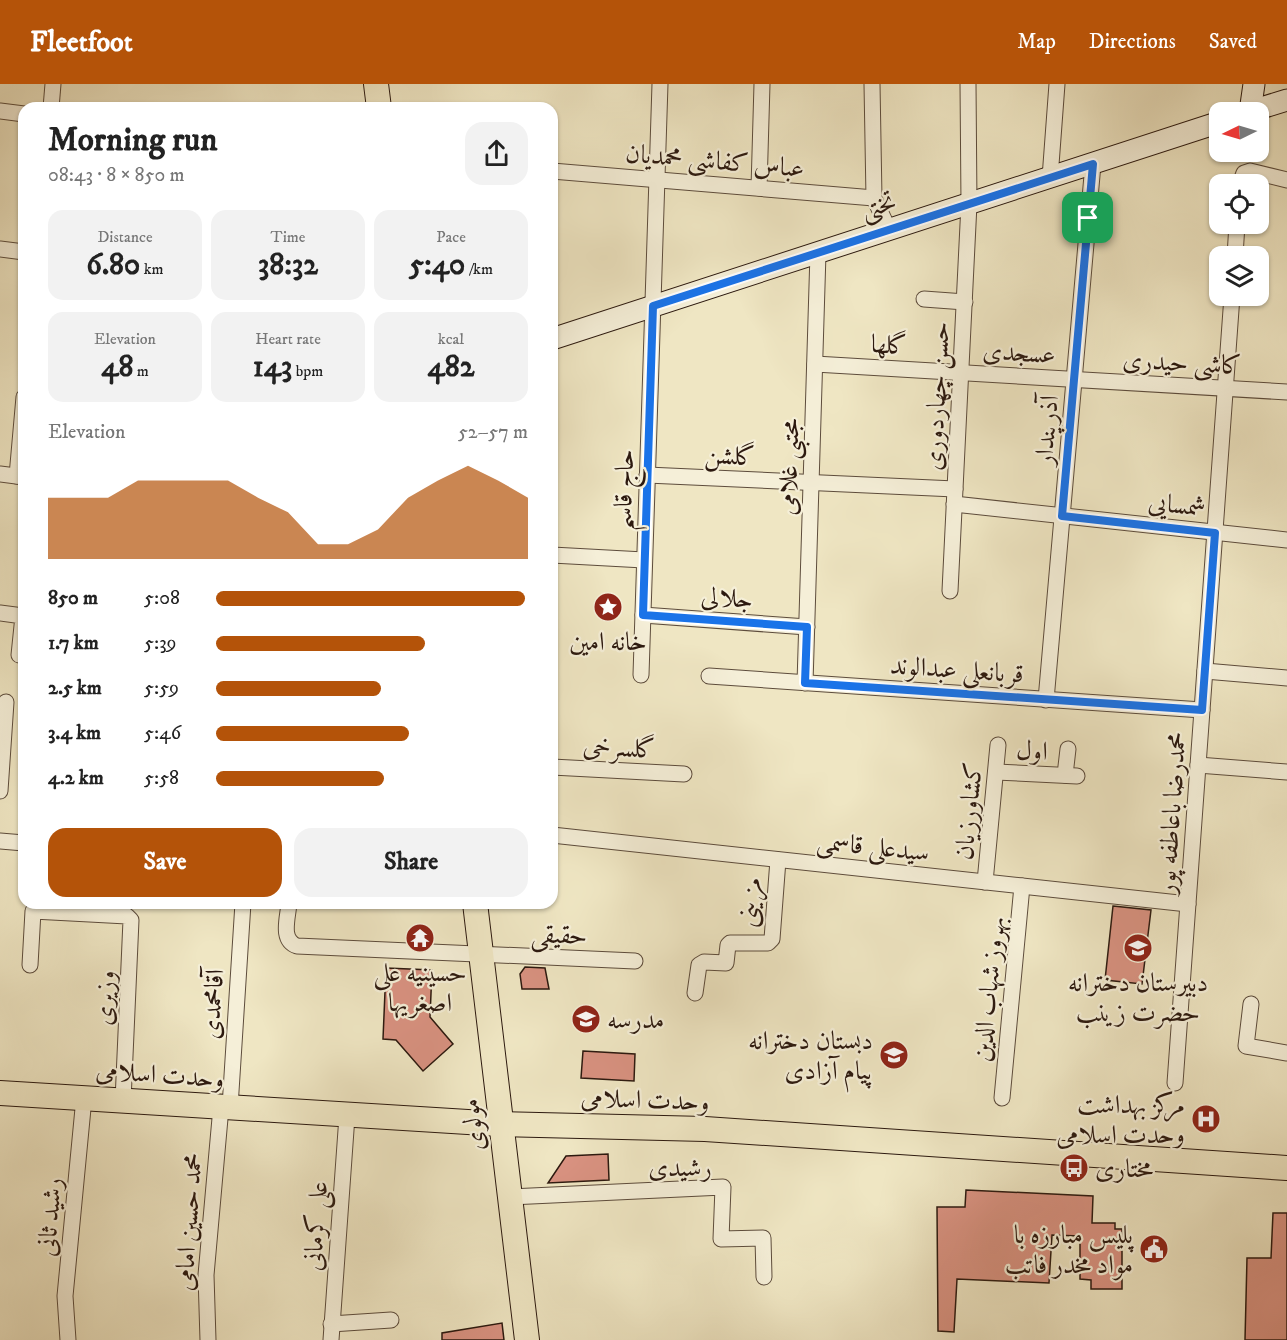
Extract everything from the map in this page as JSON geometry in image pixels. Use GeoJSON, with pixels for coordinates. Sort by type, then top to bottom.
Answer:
{"type":"FeatureCollection","features":[{"type":"Feature","properties":{"kind":"main road"},"geometry":{"type":"LineString","coordinates":[[376,84],[378,102]]}},
{"type":"Feature","properties":{"kind":"main road"},"geometry":{"type":"LineString","coordinates":[[1251,102],[1254,84]]}},
{"type":"Feature","properties":{"kind":"main road"},"geometry":{"type":"LineString","coordinates":[[1269,106],[1287,100]]}},
{"type":"Feature","properties":{"kind":"main road","name":"تختی"},"geometry":{"type":"LineString","coordinates":[[558,337],[1209,126]]}},
{"type":"Feature","properties":{"kind":"main road","name":"مولوی"},"geometry":{"type":"LineString","coordinates":[[476,909],[527,1340]]}},
{"type":"Feature","properties":{"kind":"main road","name":"وحدت اسلامی"},"geometry":{"type":"LineString","coordinates":[[0,1093],[347,1116],[500,1124],[705,1130],[1287,1167]]}},
{"type":"Feature","properties":{"kind":"street"},"geometry":{"type":"LineString","coordinates":[[52,102],[53,84]]}},
{"type":"Feature","properties":{"kind":"street","name":"حاج قاسم"},"geometry":{"type":"LineString","coordinates":[[641,675],[660,84]]}},
{"type":"Feature","properties":{"kind":"street"},"geometry":{"type":"LineString","coordinates":[[759,188],[762,84]]}},
{"type":"Feature","properties":{"kind":"street"},"geometry":{"type":"LineString","coordinates":[[872,84],[874,198],[889,230]]}},
{"type":"Feature","properties":{"kind":"street","name":"حسن چهاردوری"},"geometry":{"type":"LineString","coordinates":[[950,591],[969,204],[968,84]]}},
{"type":"Feature","properties":{"kind":"street"},"geometry":{"type":"LineString","coordinates":[[1050,178],[1057,84]]}},
{"type":"Feature","properties":{"kind":"street"},"geometry":{"type":"LineString","coordinates":[[0,111],[18,113]]}},
{"type":"Feature","properties":{"kind":"street","name":"آذرپندار"},"geometry":{"type":"LineString","coordinates":[[1046,700],[1093,164]]}},
{"type":"Feature","properties":{"kind":"street"},"geometry":{"type":"LineString","coordinates":[[1247,174],[1250,171],[1262,174]]}},
{"type":"Feature","properties":{"kind":"street","name":"عباس کفاشی محمدیان"},"geometry":{"type":"LineString","coordinates":[[558,172],[874,198]]}},
{"type":"Feature","properties":{"kind":"street"},"geometry":{"type":"LineString","coordinates":[[1269,176],[1287,180]]}},
{"type":"Feature","properties":{"kind":"street"},"geometry":{"type":"LineString","coordinates":[[0,249],[18,251]]}},
{"type":"Feature","properties":{"kind":"street","name":"مجتبی غلامی"},"geometry":{"type":"LineString","coordinates":[[805,683],[818,253]]}},
{"type":"Feature","properties":{"kind":"street"},"geometry":{"type":"LineString","coordinates":[[924,299],[964,302]]}},
{"type":"Feature","properties":{"kind":"street","name":"محمدرضا باعاطفه پور"},"geometry":{"type":"LineString","coordinates":[[1175,1083],[1231,306]]}},
{"type":"Feature","properties":{"kind":"street","name":"گلها"},"geometry":{"type":"LineString","coordinates":[[815,364],[961,373]]}},
{"type":"Feature","properties":{"kind":"street","name":"عسجدی"},"geometry":{"type":"LineString","coordinates":[[961,373],[1074,379]]}},
{"type":"Feature","properties":{"kind":"street","name":"کاشی حیدری"},"geometry":{"type":"LineString","coordinates":[[1074,379],[1287,392]]}},
{"type":"Feature","properties":{"kind":"street"},"geometry":{"type":"LineString","coordinates":[[0,474],[18,477]]}},
{"type":"Feature","properties":{"kind":"street","name":"گلشن"},"geometry":{"type":"LineString","coordinates":[[647,475],[812,483],[954,497]]}},
{"type":"Feature","properties":{"kind":"street","name":"شمسایی"},"geometry":{"type":"LineString","coordinates":[[954,497],[1062,516],[1287,540]]}},
{"type":"Feature","properties":{"kind":"street"},"geometry":{"type":"LineString","coordinates":[[558,555],[645,560]]}},
{"type":"Feature","properties":{"kind":"street"},"geometry":{"type":"LineString","coordinates":[[0,613],[18,615]]}},
{"type":"Feature","properties":{"kind":"street","name":"جلالی"},"geometry":{"type":"LineString","coordinates":[[643,615],[807,627]]}},
{"type":"Feature","properties":{"kind":"street"},"geometry":{"type":"LineString","coordinates":[[1205,671],[1287,678]]}},
{"type":"Feature","properties":{"kind":"street","name":"قربانعلی عبدالوند"},"geometry":{"type":"LineString","coordinates":[[709,676],[1202,710]]}},
{"type":"Feature","properties":{"kind":"street"},"geometry":{"type":"LineString","coordinates":[[0,791],[6,702]]}},
{"type":"Feature","properties":{"kind":"street","name":"کشاورزیان"},"geometry":{"type":"LineString","coordinates":[[985,882],[998,745]]}},
{"type":"Feature","properties":{"kind":"street","name":"اول"},"geometry":{"type":"LineString","coordinates":[[996,772],[1071,776],[1068,749]]}},
{"type":"Feature","properties":{"kind":"street"},"geometry":{"type":"LineString","coordinates":[[1198,765],[1287,772]]}},
{"type":"Feature","properties":{"kind":"street","name":"گلسرخی"},"geometry":{"type":"LineString","coordinates":[[558,767],[684,774]]}},
{"type":"Feature","properties":{"kind":"street","name":"سیدعلی قاسمی"},"geometry":{"type":"LineString","coordinates":[[558,836],[1188,904]]}},
{"type":"Feature","properties":{"kind":"street"},"geometry":{"type":"LineString","coordinates":[[0,841],[18,842]]}},
{"type":"Feature","properties":{"kind":"street","name":"مزینی"},"geometry":{"type":"LineString","coordinates":[[695,993],[699,965],[704,962],[726,963],[730,943],[768,943],[772,939],[778,860]]}},
{"type":"Feature","properties":{"kind":"street","name":"بهروز شهاب الدین"},"geometry":{"type":"LineString","coordinates":[[1002,1098],[1022,886]]}},
{"type":"Feature","properties":{"kind":"street","name":"آقامحمدی"},"geometry":{"type":"LineString","coordinates":[[225,1107],[242,909]]}},
{"type":"Feature","properties":{"kind":"street","name":"حقیقی"},"geometry":{"type":"LineString","coordinates":[[288,909],[286,935],[288,941],[297,946],[635,961]]}},
{"type":"Feature","properties":{"kind":"street","name":"وزیری"},"geometry":{"type":"LineString","coordinates":[[30,965],[33,911],[127,916],[131,920],[123,1101]]}},
{"type":"Feature","properties":{"kind":"street"},"geometry":{"type":"LineString","coordinates":[[1251,1004],[1246,1046],[1287,1053]]}},
{"type":"Feature","properties":{"kind":"street","name":"رشید ثانی"},"geometry":{"type":"LineString","coordinates":[[68,1340],[65,1296],[84,1098]]}},
{"type":"Feature","properties":{"kind":"street","name":"محمد حسین امامی"},"geometry":{"type":"LineString","coordinates":[[208,1340],[206,1275],[225,1107]]}},
{"type":"Feature","properties":{"kind":"street","name":"علی کرمانی"},"geometry":{"type":"LineString","coordinates":[[331,1340],[347,1116]]}},
{"type":"Feature","properties":{"kind":"street","name":"رشیدی"},"geometry":{"type":"LineString","coordinates":[[510,1197],[723,1187],[722,1239],[763,1239],[764,1277]]}},
{"type":"Feature","properties":{"kind":"street"},"geometry":{"type":"LineString","coordinates":[[331,1324],[391,1320]]}},
{"type":"Feature","properties":{"kind":"building"},"geometry":{"type":"Polygon","coordinates":[[[1113,906],[1151,910],[1142,984],[1105,980],[1113,906]]]}},
{"type":"Feature","properties":{"kind":"building"},"geometry":{"type":"Polygon","coordinates":[[[525,967],[545,968],[549,989],[522,989],[520,974],[525,967]]]}},
{"type":"Feature","properties":{"kind":"building"},"geometry":{"type":"Polygon","coordinates":[[[386,968],[432,970],[430,1017],[453,1044],[423,1071],[396,1040],[383,1039],[386,968]]]}},
{"type":"Feature","properties":{"kind":"building"},"geometry":{"type":"Polygon","coordinates":[[[583,1051],[635,1054],[634,1081],[581,1078],[583,1051]]]}},
{"type":"Feature","properties":{"kind":"building"},"geometry":{"type":"Polygon","coordinates":[[[608,1154],[609,1180],[548,1183],[566,1156],[608,1154]]]}},
{"type":"Feature","properties":{"kind":"building"},"geometry":{"type":"Polygon","coordinates":[[[966,1190],[1093,1196],[1092,1223],[1115,1223],[1115,1229],[1122,1229],[1122,1289],[1091,1289],[1091,1280],[1080,1279],[1080,1236],[1052,1235],[1049,1283],[957,1279],[954,1332],[938,1331],[937,1207],[965,1207],[966,1190]]]}},
{"type":"Feature","properties":{"kind":"building"},"geometry":{"type":"Polygon","coordinates":[[[1273,1213],[1287,1213],[1287,1340],[1245,1340],[1247,1258],[1271,1258],[1273,1213]]]}},
{"type":"Feature","properties":{"kind":"building"},"geometry":{"type":"Polygon","coordinates":[[[502,1323],[504,1340],[442,1340],[442,1333],[502,1323]]]}},
{"type":"Feature","properties":{"kind":"place","name":"خانه امین"},"geometry":{"type":"Point","coordinates":[608,607]}},
{"type":"Feature","properties":{"kind":"place","name":"حسینیه علی اصغریها"},"geometry":{"type":"Point","coordinates":[420,938]}},
{"type":"Feature","properties":{"kind":"place","name":"دبیرستان دخترانه حضرت زینب"},"geometry":{"type":"Point","coordinates":[1138,948]}},
{"type":"Feature","properties":{"kind":"place","name":"مدرسه"},"geometry":{"type":"Point","coordinates":[586,1019]}},
{"type":"Feature","properties":{"kind":"place","name":"دبستان دخترانه پیام آزادی"},"geometry":{"type":"Point","coordinates":[894,1055]}},
{"type":"Feature","properties":{"kind":"place","name":"مرکز بهداشت وحدت اسلامی"},"geometry":{"type":"Point","coordinates":[1206,1119]}},
{"type":"Feature","properties":{"kind":"place","name":"مختاری"},"geometry":{"type":"Point","coordinates":[1074,1168]}},
{"type":"Feature","properties":{"kind":"place","name":"پلیس مبارزه با مواد مخدر فاتب"},"geometry":{"type":"Point","coordinates":[1154,1249]}},
{"type":"Feature","properties":{"kind":"route"},"geometry":{"type":"LineString","coordinates":[[1093,164],[1088,218],[1062,516],[1215,533],[1202,710],[805,683],[807,627],[643,615],[653,306],[1093,164]]}}]}
